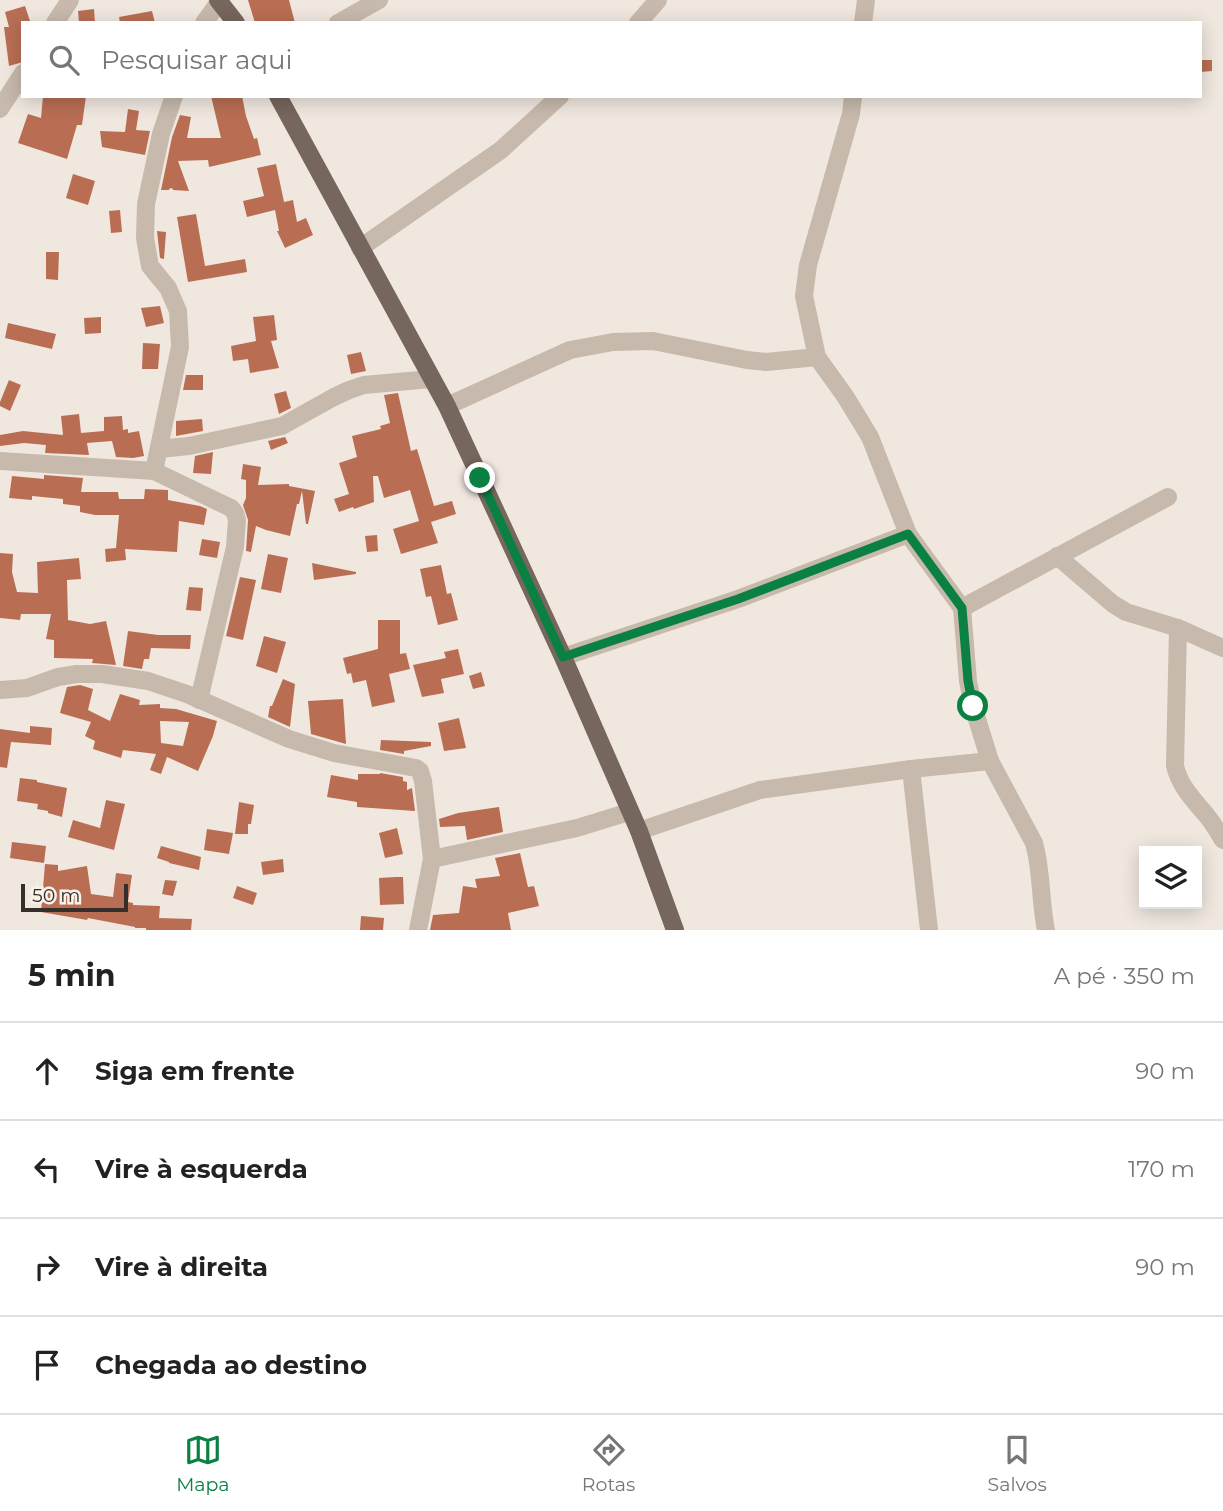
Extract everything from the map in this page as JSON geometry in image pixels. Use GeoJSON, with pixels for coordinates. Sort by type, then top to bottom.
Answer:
{"type":"FeatureCollection","features":[{"type":"Feature","properties":{"kind":"main road"},"geometry":{"type":"LineString","coordinates":[[222,1],[235,21]]}},
{"type":"Feature","properties":{"kind":"main road"},"geometry":{"type":"LineString","coordinates":[[279,98],[447,406],[563,657],[639,831],[675,930]]}},
{"type":"Feature","properties":{"kind":"street"},"geometry":{"type":"LineString","coordinates":[[56,21],[70,0]]}},
{"type":"Feature","properties":{"kind":"street"},"geometry":{"type":"LineString","coordinates":[[342,21],[379,0]]}},
{"type":"Feature","properties":{"kind":"street"},"geometry":{"type":"LineString","coordinates":[[640,21],[658,0]]}},
{"type":"Feature","properties":{"kind":"street"},"geometry":{"type":"LineString","coordinates":[[863,21],[866,0]]}},
{"type":"Feature","properties":{"kind":"street"},"geometry":{"type":"LineString","coordinates":[[206,21],[222,1]]}},
{"type":"Feature","properties":{"kind":"street"},"geometry":{"type":"LineString","coordinates":[[0,109],[21,76]]}},
{"type":"Feature","properties":{"kind":"street"},"geometry":{"type":"LineString","coordinates":[[153,471],[180,348],[177,311],[168,288],[150,266],[145,238],[146,204],[161,134],[173,98]]}},
{"type":"Feature","properties":{"kind":"street"},"geometry":{"type":"LineString","coordinates":[[360,248],[501,149],[558,98]]}},
{"type":"Feature","properties":{"kind":"street"},"geometry":{"type":"LineString","coordinates":[[853,98],[851,114],[808,265],[804,296],[817,357],[870,437],[908,534],[962,608],[968,681],[973,706],[990,761],[1034,843],[1038,856],[1046,930]]}},
{"type":"Feature","properties":{"kind":"street"},"geometry":{"type":"LineString","coordinates":[[447,406],[570,350],[613,342],[653,341],[766,362],[817,357]]}},
{"type":"Feature","properties":{"kind":"street"},"geometry":{"type":"LineString","coordinates":[[159,449],[189,446],[282,426],[349,390],[364,385],[431,379]]}},
{"type":"Feature","properties":{"kind":"street"},"geometry":{"type":"LineString","coordinates":[[0,461],[153,471],[231,508],[237,520],[235,547],[199,700]]}},
{"type":"Feature","properties":{"kind":"street"},"geometry":{"type":"LineString","coordinates":[[962,608],[1168,497]]}},
{"type":"Feature","properties":{"kind":"street"},"geometry":{"type":"LineString","coordinates":[[563,657],[738,599],[908,534]]}},
{"type":"Feature","properties":{"kind":"street"},"geometry":{"type":"LineString","coordinates":[[1057,556],[1126,612],[1178,628],[1223,648]]}},
{"type":"Feature","properties":{"kind":"street"},"geometry":{"type":"LineString","coordinates":[[1178,628],[1177,776],[1223,840]]}},
{"type":"Feature","properties":{"kind":"street"},"geometry":{"type":"LineString","coordinates":[[0,690],[27,688],[58,677],[77,674],[102,674],[148,681],[289,739],[334,753],[416,768],[424,781],[432,859],[418,930]]}},
{"type":"Feature","properties":{"kind":"street"},"geometry":{"type":"LineString","coordinates":[[639,831],[760,790],[990,761]]}},
{"type":"Feature","properties":{"kind":"street"},"geometry":{"type":"LineString","coordinates":[[911,769],[929,930]]}},
{"type":"Feature","properties":{"kind":"street"},"geometry":{"type":"LineString","coordinates":[[432,859],[577,828],[629,812]]}},
{"type":"Feature","properties":{"kind":"building"},"geometry":{"type":"Polygon","coordinates":[[[248,0],[289,0],[294,21],[254,21],[248,0]]]}},
{"type":"Feature","properties":{"kind":"building"},"geometry":{"type":"Polygon","coordinates":[[[25,6],[30,21],[21,21],[21,63],[9,66],[4,27],[9,27],[5,12],[25,6]]]}},
{"type":"Feature","properties":{"kind":"building"},"geometry":{"type":"Polygon","coordinates":[[[94,9],[95,21],[79,21],[78,11],[94,9]]]}},
{"type":"Feature","properties":{"kind":"building"},"geometry":{"type":"Polygon","coordinates":[[[152,11],[154,21],[120,21],[119,17],[152,11]]]}},
{"type":"Feature","properties":{"kind":"building"},"geometry":{"type":"Polygon","coordinates":[[[1202,60],[1212,60],[1212,71],[1202,72],[1202,60]]]}},
{"type":"Feature","properties":{"kind":"building"},"geometry":{"type":"Polygon","coordinates":[[[43,98],[86,98],[82,125],[77,125],[67,159],[18,143],[28,114],[41,118],[43,98]]]}},
{"type":"Feature","properties":{"kind":"building"},"geometry":{"type":"Polygon","coordinates":[[[211,98],[242,98],[246,116],[254,139],[257,138],[261,155],[209,167],[208,160],[178,161],[189,191],[172,188],[161,190],[172,137],[180,115],[191,117],[187,138],[221,138],[211,98]]]}},
{"type":"Feature","properties":{"kind":"building"},"geometry":{"type":"Polygon","coordinates":[[[128,109],[139,111],[136,130],[150,131],[145,155],[102,147],[100,131],[125,132],[128,109]]]}},
{"type":"Feature","properties":{"kind":"building"},"geometry":{"type":"Polygon","coordinates":[[[276,164],[284,202],[293,200],[297,222],[306,218],[313,235],[285,248],[277,231],[275,210],[247,217],[243,201],[264,196],[257,168],[276,164]]]}},
{"type":"Feature","properties":{"kind":"building"},"geometry":{"type":"Polygon","coordinates":[[[73,174],[95,181],[88,205],[66,198],[73,174]]]}},
{"type":"Feature","properties":{"kind":"building"},"geometry":{"type":"Polygon","coordinates":[[[120,210],[122,232],[111,233],[109,211],[120,210]]]}},
{"type":"Feature","properties":{"kind":"building"},"geometry":{"type":"Polygon","coordinates":[[[196,214],[205,266],[245,259],[247,272],[188,282],[177,217],[196,214]]]}},
{"type":"Feature","properties":{"kind":"building"},"geometry":{"type":"Polygon","coordinates":[[[157,231],[166,232],[164,259],[160,258],[157,231]]]}},
{"type":"Feature","properties":{"kind":"building"},"geometry":{"type":"Polygon","coordinates":[[[46,252],[59,252],[58,280],[46,279],[46,252]]]}},
{"type":"Feature","properties":{"kind":"building"},"geometry":{"type":"Polygon","coordinates":[[[160,306],[164,323],[146,327],[141,308],[160,306]]]}},
{"type":"Feature","properties":{"kind":"building"},"geometry":{"type":"Polygon","coordinates":[[[274,315],[277,340],[271,341],[279,368],[250,373],[248,359],[233,361],[231,346],[256,341],[253,317],[274,315]]]}},
{"type":"Feature","properties":{"kind":"building"},"geometry":{"type":"Polygon","coordinates":[[[101,317],[101,333],[85,334],[84,318],[101,317]]]}},
{"type":"Feature","properties":{"kind":"building"},"geometry":{"type":"Polygon","coordinates":[[[8,323],[56,334],[52,349],[5,338],[8,323]]]}},
{"type":"Feature","properties":{"kind":"building"},"geometry":{"type":"Polygon","coordinates":[[[143,343],[160,344],[158,369],[142,369],[143,343]]]}},
{"type":"Feature","properties":{"kind":"building"},"geometry":{"type":"Polygon","coordinates":[[[361,352],[366,371],[351,374],[347,355],[361,352]]]}},
{"type":"Feature","properties":{"kind":"building"},"geometry":{"type":"Polygon","coordinates":[[[186,375],[203,375],[203,390],[183,390],[186,375]]]}},
{"type":"Feature","properties":{"kind":"building"},"geometry":{"type":"Polygon","coordinates":[[[9,380],[21,385],[10,411],[0,406],[9,380]]]}},
{"type":"Feature","properties":{"kind":"building"},"geometry":{"type":"Polygon","coordinates":[[[286,391],[291,408],[279,414],[274,394],[286,391]]]}},
{"type":"Feature","properties":{"kind":"building"},"geometry":{"type":"Polygon","coordinates":[[[398,393],[411,451],[417,449],[434,506],[452,501],[456,514],[431,522],[438,543],[401,554],[393,529],[419,521],[410,490],[384,498],[378,476],[373,476],[374,502],[339,512],[334,499],[349,494],[339,463],[357,457],[352,436],[381,429],[380,426],[390,423],[384,395],[398,393]]]}},
{"type":"Feature","properties":{"kind":"building"},"geometry":{"type":"Polygon","coordinates":[[[79,414],[81,433],[104,431],[104,417],[122,416],[123,430],[128,429],[128,433],[139,431],[144,456],[116,457],[112,441],[87,443],[89,455],[45,453],[46,445],[24,443],[0,446],[0,435],[23,431],[63,435],[61,416],[79,414]]]}},
{"type":"Feature","properties":{"kind":"building"},"geometry":{"type":"Polygon","coordinates":[[[202,419],[203,431],[176,436],[176,421],[202,419]]]}},
{"type":"Feature","properties":{"kind":"building"},"geometry":{"type":"Polygon","coordinates":[[[285,437],[288,443],[271,450],[268,441],[285,437]]]}},
{"type":"Feature","properties":{"kind":"building"},"geometry":{"type":"Polygon","coordinates":[[[213,452],[211,474],[193,473],[195,456],[213,452]]]}},
{"type":"Feature","properties":{"kind":"building"},"geometry":{"type":"Polygon","coordinates":[[[243,464],[261,467],[258,485],[289,484],[315,491],[308,524],[302,491],[290,536],[256,526],[251,552],[246,551],[248,520],[243,505],[246,498],[246,480],[241,479],[243,464]]]}},
{"type":"Feature","properties":{"kind":"building"},"geometry":{"type":"Polygon","coordinates":[[[44,475],[83,478],[81,492],[118,492],[119,499],[144,499],[145,489],[168,490],[168,500],[207,509],[204,525],[179,521],[177,552],[125,549],[126,560],[106,562],[105,549],[116,548],[119,515],[80,512],[80,506],[63,504],[63,499],[32,496],[32,500],[9,498],[12,476],[44,479],[44,475]]]}},
{"type":"Feature","properties":{"kind":"building"},"geometry":{"type":"Polygon","coordinates":[[[377,535],[378,551],[367,552],[365,536],[377,535]]]}},
{"type":"Feature","properties":{"kind":"building"},"geometry":{"type":"Polygon","coordinates":[[[202,539],[220,542],[217,558],[199,555],[202,539]]]}},
{"type":"Feature","properties":{"kind":"building"},"geometry":{"type":"Polygon","coordinates":[[[0,553],[13,554],[12,572],[17,592],[38,593],[37,562],[79,558],[81,579],[67,580],[68,620],[90,624],[106,621],[116,665],[92,663],[93,659],[54,658],[54,640],[46,639],[51,614],[21,614],[20,620],[0,618],[0,553]]]}},
{"type":"Feature","properties":{"kind":"building"},"geometry":{"type":"Polygon","coordinates":[[[268,554],[288,558],[281,593],[261,589],[268,554]]]}},
{"type":"Feature","properties":{"kind":"building"},"geometry":{"type":"Polygon","coordinates":[[[312,563],[356,572],[356,574],[314,580],[312,563]]]}},
{"type":"Feature","properties":{"kind":"building"},"geometry":{"type":"Polygon","coordinates":[[[441,565],[447,594],[451,593],[458,620],[438,625],[431,596],[426,597],[420,569],[441,565]]]}},
{"type":"Feature","properties":{"kind":"building"},"geometry":{"type":"Polygon","coordinates":[[[240,577],[256,580],[243,640],[226,636],[240,577]]]}},
{"type":"Feature","properties":{"kind":"building"},"geometry":{"type":"Polygon","coordinates":[[[189,587],[203,588],[201,611],[186,610],[189,587]]]}},
{"type":"Feature","properties":{"kind":"building"},"geometry":{"type":"Polygon","coordinates":[[[378,620],[400,620],[400,654],[406,653],[410,669],[389,674],[395,702],[372,707],[366,680],[353,683],[351,673],[347,674],[343,658],[378,649],[378,620]]]}},
{"type":"Feature","properties":{"kind":"building"},"geometry":{"type":"Polygon","coordinates":[[[128,631],[191,635],[190,649],[151,648],[149,659],[144,659],[142,669],[123,666],[128,631]]]}},
{"type":"Feature","properties":{"kind":"building"},"geometry":{"type":"Polygon","coordinates":[[[264,636],[286,642],[277,673],[256,666],[264,636]]]}},
{"type":"Feature","properties":{"kind":"building"},"geometry":{"type":"Polygon","coordinates":[[[458,649],[464,674],[441,679],[444,693],[422,697],[413,665],[446,658],[444,652],[458,649]]]}},
{"type":"Feature","properties":{"kind":"building"},"geometry":{"type":"Polygon","coordinates":[[[481,672],[485,686],[473,689],[469,676],[481,672]]]}},
{"type":"Feature","properties":{"kind":"building"},"geometry":{"type":"Polygon","coordinates":[[[283,679],[295,684],[290,727],[268,717],[270,706],[283,679]]]}},
{"type":"Feature","properties":{"kind":"building"},"geometry":{"type":"Polygon","coordinates":[[[80,685],[93,689],[88,710],[110,721],[120,694],[140,700],[139,705],[160,704],[160,708],[176,709],[217,721],[198,771],[167,757],[161,774],[150,770],[156,754],[123,750],[121,758],[93,749],[95,741],[85,736],[91,722],[60,713],[67,687],[80,685]],[[160,721],[161,743],[183,746],[189,722],[160,721]]]}},
{"type":"Feature","properties":{"kind":"building"},"geometry":{"type":"Polygon","coordinates":[[[343,699],[346,744],[311,734],[308,701],[343,699]]]}},
{"type":"Feature","properties":{"kind":"building"},"geometry":{"type":"Polygon","coordinates":[[[459,718],[466,748],[444,751],[438,723],[459,718]]]}},
{"type":"Feature","properties":{"kind":"building"},"geometry":{"type":"Polygon","coordinates":[[[30,726],[52,728],[51,745],[11,742],[7,768],[0,767],[0,729],[30,733],[30,726]]]}},
{"type":"Feature","properties":{"kind":"building"},"geometry":{"type":"Polygon","coordinates":[[[381,740],[431,742],[431,746],[404,751],[404,754],[380,750],[381,740]]]}},
{"type":"Feature","properties":{"kind":"building"},"geometry":{"type":"Polygon","coordinates":[[[380,773],[403,777],[403,781],[407,782],[407,790],[412,788],[415,811],[357,807],[357,802],[327,797],[331,775],[358,780],[358,774],[380,773]]]}},
{"type":"Feature","properties":{"kind":"building"},"geometry":{"type":"Polygon","coordinates":[[[20,778],[67,788],[62,817],[37,809],[38,804],[17,801],[20,778]]]}},
{"type":"Feature","properties":{"kind":"building"},"geometry":{"type":"Polygon","coordinates":[[[106,800],[125,804],[114,850],[68,837],[73,820],[100,828],[106,800]]]}},
{"type":"Feature","properties":{"kind":"building"},"geometry":{"type":"Polygon","coordinates":[[[239,802],[254,805],[248,834],[235,834],[239,802]]]}},
{"type":"Feature","properties":{"kind":"building"},"geometry":{"type":"Polygon","coordinates":[[[499,807],[503,832],[467,840],[465,826],[440,827],[439,819],[458,813],[499,807]]]}},
{"type":"Feature","properties":{"kind":"building"},"geometry":{"type":"Polygon","coordinates":[[[397,828],[403,854],[385,858],[379,833],[397,828]]]}},
{"type":"Feature","properties":{"kind":"building"},"geometry":{"type":"Polygon","coordinates":[[[207,829],[233,833],[229,854],[204,850],[207,829]]]}},
{"type":"Feature","properties":{"kind":"building"},"geometry":{"type":"Polygon","coordinates":[[[12,842],[46,846],[44,863],[10,858],[12,842]]]}},
{"type":"Feature","properties":{"kind":"building"},"geometry":{"type":"Polygon","coordinates":[[[161,846],[201,857],[199,870],[157,858],[161,846]]]}},
{"type":"Feature","properties":{"kind":"building"},"geometry":{"type":"Polygon","coordinates":[[[520,853],[528,887],[534,886],[539,906],[508,913],[511,930],[430,930],[433,915],[459,913],[463,886],[477,888],[475,879],[500,876],[495,858],[520,853]]]}},
{"type":"Feature","properties":{"kind":"building"},"geometry":{"type":"Polygon","coordinates":[[[283,859],[284,872],[263,875],[261,862],[283,859]]]}},
{"type":"Feature","properties":{"kind":"building"},"geometry":{"type":"Polygon","coordinates":[[[45,864],[58,865],[58,871],[87,866],[91,894],[113,897],[116,873],[132,875],[128,902],[133,905],[160,906],[159,918],[192,919],[191,930],[146,930],[41,912],[45,864]]]}},
{"type":"Feature","properties":{"kind":"building"},"geometry":{"type":"Polygon","coordinates":[[[403,877],[404,904],[380,905],[379,878],[403,877]]]}},
{"type":"Feature","properties":{"kind":"building"},"geometry":{"type":"Polygon","coordinates":[[[165,880],[177,881],[173,896],[162,894],[165,880]]]}},
{"type":"Feature","properties":{"kind":"building"},"geometry":{"type":"Polygon","coordinates":[[[237,886],[257,893],[253,905],[233,898],[237,886]]]}},
{"type":"Feature","properties":{"kind":"building"},"geometry":{"type":"Polygon","coordinates":[[[361,916],[384,918],[383,930],[360,930],[361,916]]]}},
{"type":"Feature","properties":{"kind":"route"},"geometry":{"type":"LineString","coordinates":[[480,478],[563,657],[738,599],[908,534],[962,608],[968,681],[973,706]]}}]}
